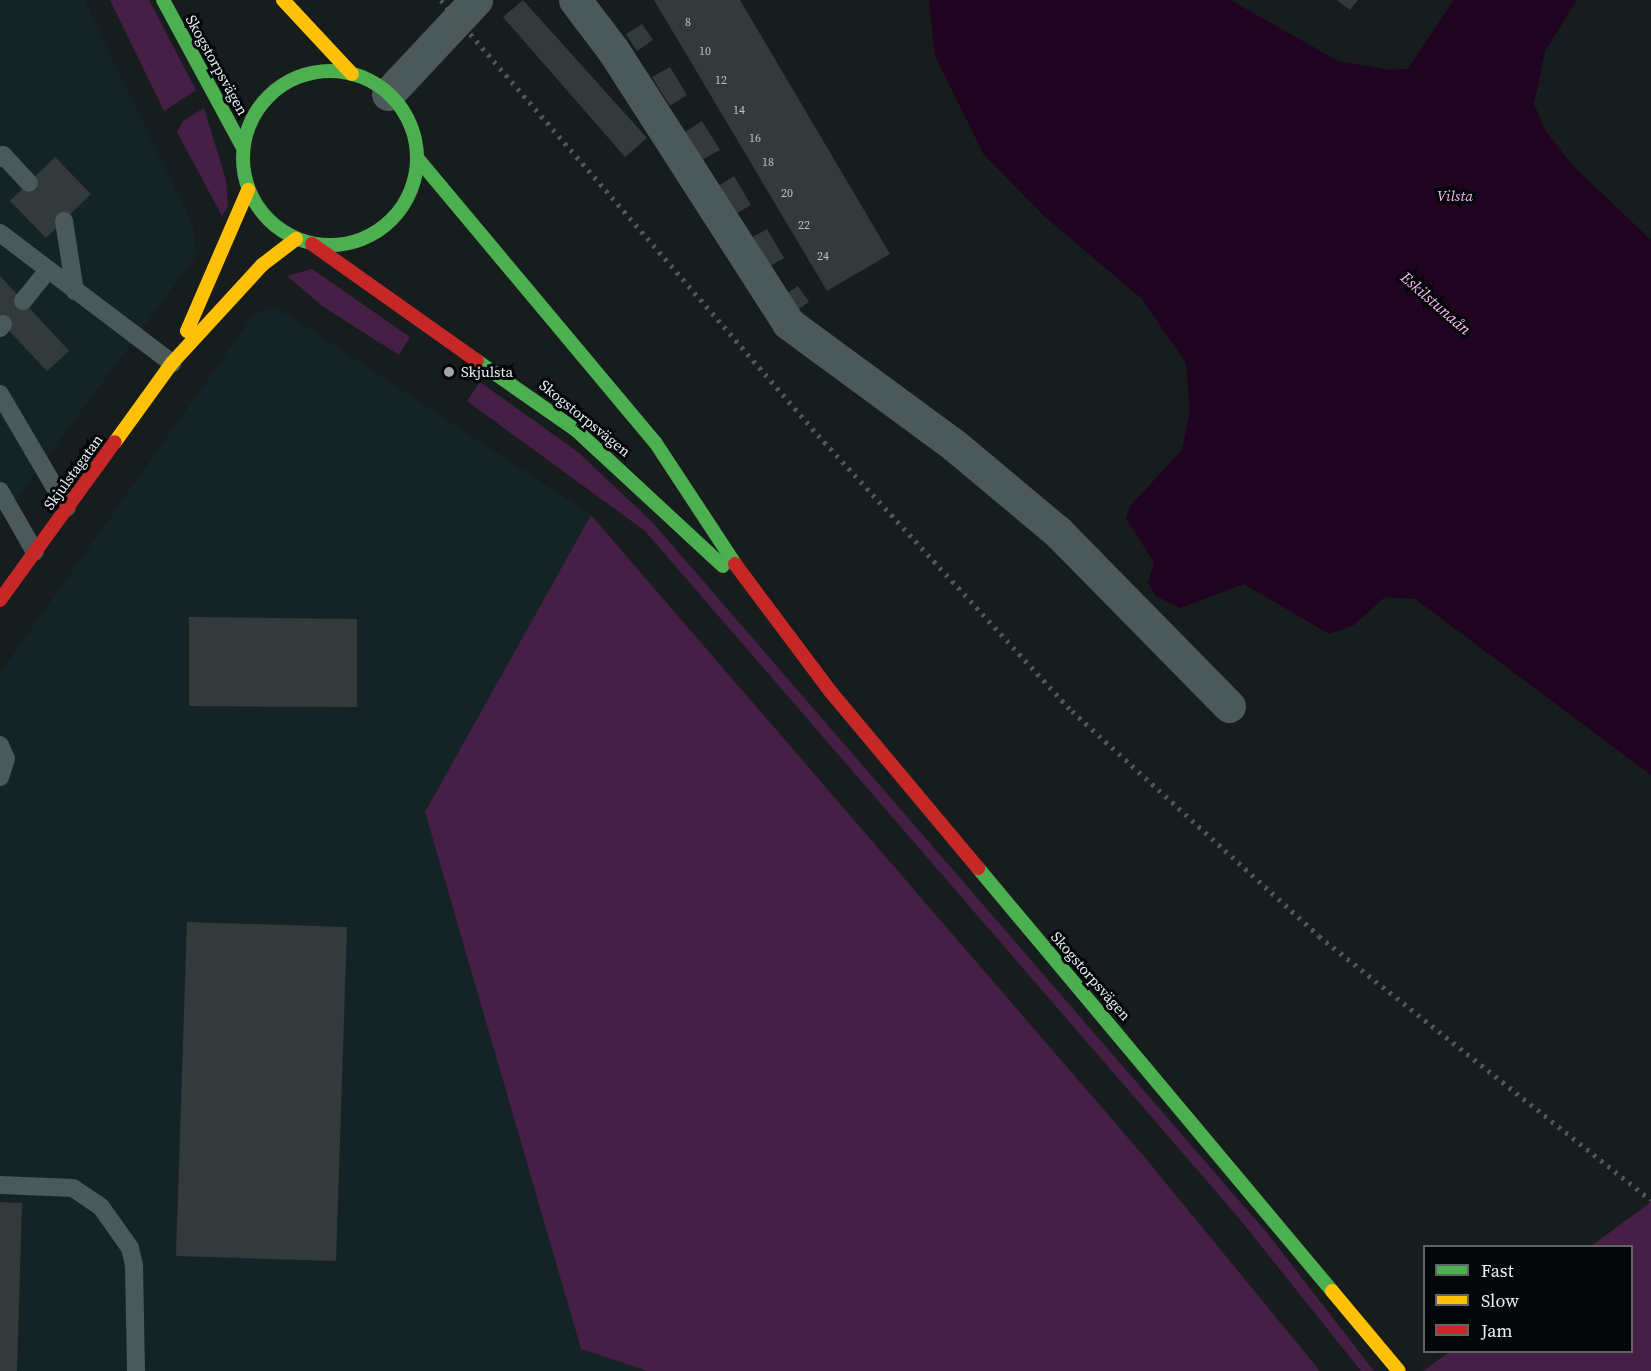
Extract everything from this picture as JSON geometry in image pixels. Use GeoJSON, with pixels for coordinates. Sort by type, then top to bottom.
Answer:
{"type":"FeatureCollection","features":[{"type":"Feature","properties":{"kind":"main road","name":"Skogstorpsvägen"},"geometry":{"type":"LineString","coordinates":[[163,0],[242,146]]}},
{"type":"Feature","properties":{"kind":"main road"},"geometry":{"type":"LineString","coordinates":[[283,0],[352,74],[388,94],[412,126],[418,159],[406,200],[386,225],[357,243],[312,244],[296,239],[262,214],[248,190],[242,146],[252,117],[282,85],[315,72],[352,74]]}},
{"type":"Feature","properties":{"kind":"main road","name":"Skogstorpsvägen"},"geometry":{"type":"LineString","coordinates":[[418,159],[655,442],[759,601],[989,884],[1173,1094],[1400,1371]]}},
{"type":"Feature","properties":{"kind":"main road","name":"Skjulstagatan"},"geometry":{"type":"LineString","coordinates":[[172,363],[232,237],[248,190]]}},
{"type":"Feature","properties":{"kind":"main road","name":"Skjulstagatan"},"geometry":{"type":"LineString","coordinates":[[0,600],[172,363],[262,265],[296,239]]}},
{"type":"Feature","properties":{"kind":"main road","name":"Skogstorpsvägen"},"geometry":{"type":"LineString","coordinates":[[312,244],[576,430],[759,601]]}},
{"type":"Feature","properties":{"kind":"street"},"geometry":{"type":"LineString","coordinates":[[388,94],[476,0]]}},
{"type":"Feature","properties":{"kind":"street"},"geometry":{"type":"LineString","coordinates":[[575,0],[613,50],[788,323],[954,445],[1058,532],[1229,706]]}},
{"type":"Feature","properties":{"kind":"lane"},"geometry":{"type":"LineString","coordinates":[[0,158],[3,155],[29,183]]}},
{"type":"Feature","properties":{"kind":"lane"},"geometry":{"type":"LineString","coordinates":[[64,221],[75,291]]}},
{"type":"Feature","properties":{"kind":"lane"},"geometry":{"type":"LineString","coordinates":[[0,233],[172,363]]}},
{"type":"Feature","properties":{"kind":"lane"},"geometry":{"type":"LineString","coordinates":[[23,301],[48,270]]}},
{"type":"Feature","properties":{"kind":"lane"},"geometry":{"type":"LineString","coordinates":[[0,394],[67,508]]}},
{"type":"Feature","properties":{"kind":"lane"},"geometry":{"type":"LineString","coordinates":[[0,491],[35,552]]}},
{"type":"Feature","properties":{"kind":"lane"},"geometry":{"type":"LineString","coordinates":[[0,745],[6,759],[0,777]]}},
{"type":"Feature","properties":{"kind":"lane"},"geometry":{"type":"LineString","coordinates":[[0,1185],[73,1188],[101,1206],[130,1248],[134,1266],[136,1371]]}},
{"type":"Feature","properties":{"kind":"shaded area"},"geometry":{"type":"Polygon","coordinates":[[[0,0],[84,0],[193,226],[196,256],[0,521],[0,0]]]}},
{"type":"Feature","properties":{"kind":"shaded area"},"geometry":{"type":"Polygon","coordinates":[[[110,0],[149,0],[196,90],[164,111],[110,0]]]}},
{"type":"Feature","properties":{"kind":"shaded area"},"geometry":{"type":"Polygon","coordinates":[[[204,108],[226,180],[228,206],[222,216],[177,132],[183,121],[204,108]]]}},
{"type":"Feature","properties":{"kind":"shaded area"},"geometry":{"type":"Polygon","coordinates":[[[312,269],[410,337],[399,355],[322,306],[287,276],[312,269]]]}},
{"type":"Feature","properties":{"kind":"shaded area"},"geometry":{"type":"Polygon","coordinates":[[[277,308],[591,515],[425,812],[581,1349],[647,1371],[0,1371],[0,673],[255,313],[277,308]]]}},
{"type":"Feature","properties":{"kind":"shaded area"},"geometry":{"type":"Polygon","coordinates":[[[480,382],[578,452],[653,523],[1267,1233],[1374,1371],[1361,1371],[1238,1217],[645,531],[467,401],[480,382]]]}},
{"type":"Feature","properties":{"kind":"shaded area"},"geometry":{"type":"Polygon","coordinates":[[[591,515],[1142,1154],[1320,1371],[647,1371],[581,1349],[425,812],[591,515]]]}},
{"type":"Feature","properties":{"kind":"shaded area"},"geometry":{"type":"Polygon","coordinates":[[[1651,1202],[1651,1371],[1423,1371],[1448,1353],[1633,1353],[1633,1245],[1592,1245],[1651,1202]]]}},
{"type":"Feature","properties":{"kind":"water","name":"Vilsta"},"geometry":{"type":"Polygon","coordinates":[[[929,0],[1230,0],[1338,61],[1389,70],[1408,69],[1454,0],[1577,0],[1545,51],[1534,104],[1545,130],[1573,166],[1651,240],[1651,775],[1415,599],[1385,597],[1354,625],[1329,634],[1244,584],[1180,608],[1156,596],[1148,583],[1154,562],[1126,519],[1130,506],[1182,450],[1190,411],[1186,363],[1142,299],[1044,216],[984,155],[935,56],[929,0]]]}},
{"type":"Feature","properties":{"kind":"building"},"geometry":{"type":"Polygon","coordinates":[[[523,0],[647,138],[625,157],[503,17],[523,0]]]}},
{"type":"Feature","properties":{"kind":"building"},"geometry":{"type":"Polygon","coordinates":[[[654,0],[740,0],[890,254],[827,291],[654,0]]]}},
{"type":"Feature","properties":{"kind":"building"},"geometry":{"type":"Polygon","coordinates":[[[1337,0],[1358,0],[1350,10],[1337,0]]]}},
{"type":"Feature","properties":{"kind":"building"},"geometry":{"type":"Polygon","coordinates":[[[642,24],[653,40],[637,51],[626,34],[642,24]]]}},
{"type":"Feature","properties":{"kind":"building"},"geometry":{"type":"Polygon","coordinates":[[[670,67],[687,95],[670,106],[652,77],[670,67]]]}},
{"type":"Feature","properties":{"kind":"building"},"geometry":{"type":"Polygon","coordinates":[[[702,121],[720,150],[702,160],[685,132],[702,121]]]}},
{"type":"Feature","properties":{"kind":"building"},"geometry":{"type":"Polygon","coordinates":[[[55,157],[91,194],[46,238],[10,201],[55,157]]]}},
{"type":"Feature","properties":{"kind":"building"},"geometry":{"type":"Polygon","coordinates":[[[734,176],[751,205],[734,215],[717,187],[734,176]]]}},
{"type":"Feature","properties":{"kind":"building"},"geometry":{"type":"Polygon","coordinates":[[[767,229],[784,258],[767,268],[749,239],[767,229]]]}},
{"type":"Feature","properties":{"kind":"building"},"geometry":{"type":"Polygon","coordinates":[[[0,276],[69,351],[47,371],[0,321],[0,276]]]}},
{"type":"Feature","properties":{"kind":"building"},"geometry":{"type":"Polygon","coordinates":[[[798,286],[809,302],[793,313],[783,296],[798,286]]]}},
{"type":"Feature","properties":{"kind":"building"},"geometry":{"type":"Polygon","coordinates":[[[189,617],[357,619],[357,707],[189,706],[189,617]]]}},
{"type":"Feature","properties":{"kind":"building"},"geometry":{"type":"Polygon","coordinates":[[[187,922],[347,927],[336,1261],[176,1256],[187,922]]]}},
{"type":"Feature","properties":{"kind":"building"},"geometry":{"type":"Polygon","coordinates":[[[0,1202],[22,1203],[17,1371],[0,1371],[0,1202]]]}},
{"type":"Feature","properties":{"kind":"railway"},"geometry":{"type":"LineString","coordinates":[[441,0],[818,435],[1072,711],[1319,936],[1651,1200]]}},
{"type":"Feature","properties":{"kind":"traffic: fast"},"geometry":{"type":"LineString","coordinates":[[163,0],[242,146]]}},
{"type":"Feature","properties":{"kind":"traffic: fast"},"geometry":{"type":"LineString","coordinates":[[330,71],[347,72],[363,77],[379,85],[392,96],[403,109],[411,125],[416,141],[417,158],[416,175],[411,191],[403,207],[392,220],[379,231],[363,239],[347,244],[330,245],[313,244],[297,239],[281,231],[268,220],[257,207],[249,191],[244,175],[243,158],[244,141],[249,125],[257,109],[268,96],[281,85],[297,77],[313,72],[330,71]]}},
{"type":"Feature","properties":{"kind":"traffic: fast"},"geometry":{"type":"LineString","coordinates":[[418,159],[655,442],[735,564]]}},
{"type":"Feature","properties":{"kind":"traffic: fast"},"geometry":{"type":"LineString","coordinates":[[477,361],[576,430],[723,566]]}},
{"type":"Feature","properties":{"kind":"traffic: fast"},"geometry":{"type":"LineString","coordinates":[[978,868],[1332,1291]]}},
{"type":"Feature","properties":{"kind":"traffic: slow"},"geometry":{"type":"LineString","coordinates":[[283,0],[352,74]]}},
{"type":"Feature","properties":{"kind":"traffic: slow"},"geometry":{"type":"LineString","coordinates":[[187,331],[248,190]]}},
{"type":"Feature","properties":{"kind":"traffic: slow"},"geometry":{"type":"LineString","coordinates":[[115,442],[172,363],[262,265],[296,239]]}},
{"type":"Feature","properties":{"kind":"traffic: slow"},"geometry":{"type":"LineString","coordinates":[[1332,1291],[1399,1371]]}},
{"type":"Feature","properties":{"kind":"traffic: jam"},"geometry":{"type":"LineString","coordinates":[[312,244],[477,361]]}},
{"type":"Feature","properties":{"kind":"traffic: jam"},"geometry":{"type":"LineString","coordinates":[[0,600],[115,442]]}},
{"type":"Feature","properties":{"kind":"traffic: jam"},"geometry":{"type":"LineString","coordinates":[[735,564],[830,691],[978,868]]}},
{"type":"Feature","properties":{"kind":"place","name":"Skjulsta"},"geometry":{"type":"Point","coordinates":[449,372]}},
{"type":"Feature","properties":{"kind":"water label","name":"Eskilstunaån"},"geometry":{"type":"Point","coordinates":[1436,303]}}]}
